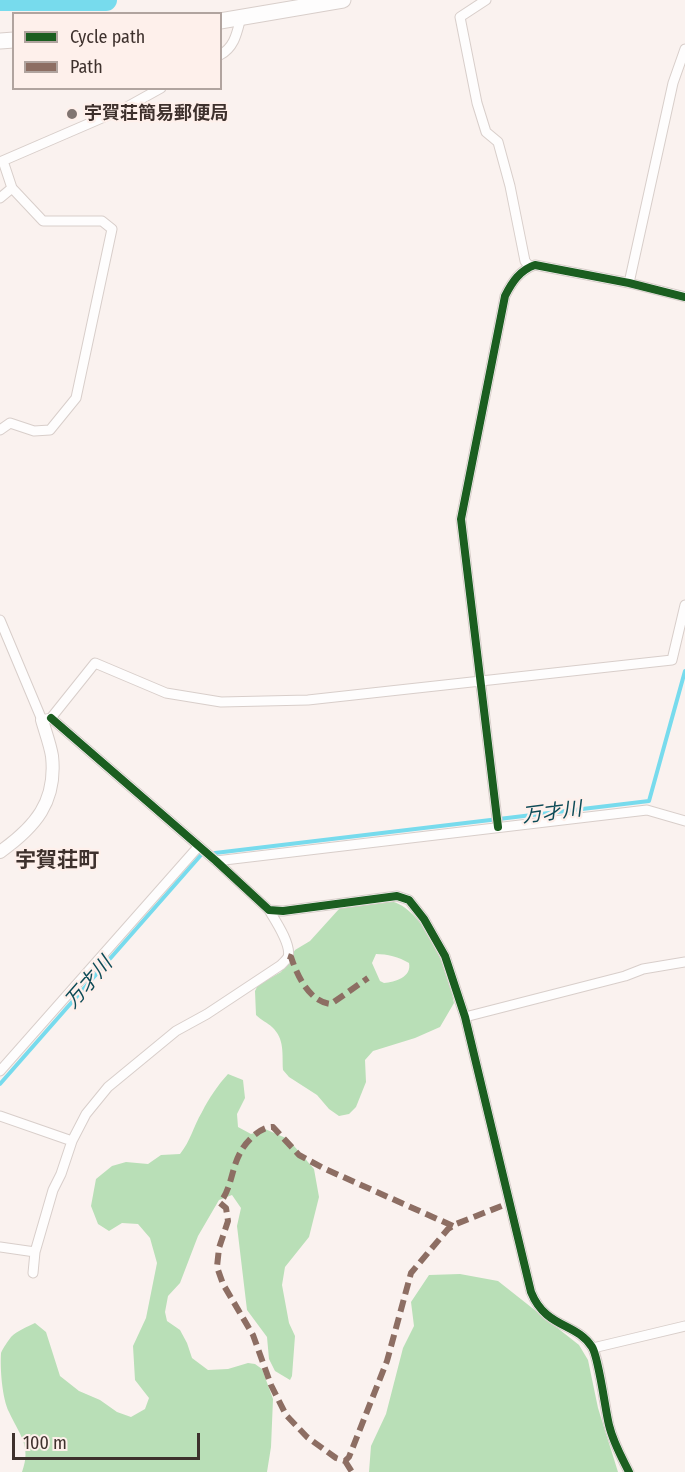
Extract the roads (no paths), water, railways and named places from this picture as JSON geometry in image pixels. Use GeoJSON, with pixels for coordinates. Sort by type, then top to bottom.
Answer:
{"type":"FeatureCollection","features":[{"type":"Feature","properties":{"kind":"main road"},"geometry":{"type":"LineString","coordinates":[[222,21],[343,0]]}},
{"type":"Feature","properties":{"kind":"street"},"geometry":{"type":"LineString","coordinates":[[486,0],[460,17],[477,104],[486,132],[498,142],[510,186],[525,261],[530,267]]}},
{"type":"Feature","properties":{"kind":"street"},"geometry":{"type":"LineString","coordinates":[[222,54],[228,51],[236,36],[241,17]]}},
{"type":"Feature","properties":{"kind":"street"},"geometry":{"type":"LineString","coordinates":[[629,283],[673,83],[685,49]]}},
{"type":"Feature","properties":{"kind":"street"},"geometry":{"type":"LineString","coordinates":[[0,430],[10,423],[34,431],[50,430],[76,398],[112,229],[102,221],[43,221],[12,188],[2,162],[125,108],[156,90]]}},
{"type":"Feature","properties":{"kind":"street"},"geometry":{"type":"LineString","coordinates":[[0,198],[12,188]]}},
{"type":"Feature","properties":{"kind":"street"},"geometry":{"type":"LineString","coordinates":[[498,821],[461,519],[505,296],[516,278],[530,267],[544,265],[685,297]]}},
{"type":"Feature","properties":{"kind":"street"},"geometry":{"type":"LineString","coordinates":[[46,719],[95,663],[166,693],[221,702],[308,700],[672,660],[685,605]]}},
{"type":"Feature","properties":{"kind":"street"},"geometry":{"type":"LineString","coordinates":[[0,620],[46,719],[52,755],[51,783],[38,817],[27,832],[0,852]]}},
{"type":"Feature","properties":{"kind":"street"},"geometry":{"type":"LineString","coordinates":[[33,1273],[36,1252],[53,1190],[62,1174],[72,1141],[86,1114],[108,1087],[176,1030],[207,1014],[281,965],[288,956],[288,949],[268,910],[216,861],[46,719]]}},
{"type":"Feature","properties":{"kind":"street"},"geometry":{"type":"LineString","coordinates":[[216,861],[498,821],[647,810],[685,821]]}},
{"type":"Feature","properties":{"kind":"street"},"geometry":{"type":"LineString","coordinates":[[0,1071],[198,847]]}},
{"type":"Feature","properties":{"kind":"street"},"geometry":{"type":"LineString","coordinates":[[268,910],[388,896],[407,898],[424,919],[445,956],[465,1017],[531,1292],[537,1305],[546,1316],[579,1335],[593,1348],[614,1444],[629,1472]]}},
{"type":"Feature","properties":{"kind":"street"},"geometry":{"type":"LineString","coordinates":[[465,1017],[625,976],[643,969],[685,962]]}},
{"type":"Feature","properties":{"kind":"street"},"geometry":{"type":"LineString","coordinates":[[0,1116],[72,1141]]}},
{"type":"Feature","properties":{"kind":"street"},"geometry":{"type":"LineString","coordinates":[[0,1247],[36,1252]]}},
{"type":"Feature","properties":{"kind":"street"},"geometry":{"type":"LineString","coordinates":[[593,1348],[685,1326]]}},
{"type":"Feature","properties":{"kind":"waterway"},"geometry":{"type":"LineString","coordinates":[[0,0],[106,0]]}},
{"type":"Feature","properties":{"kind":"waterway","name":"万才川"},"geometry":{"type":"LineString","coordinates":[[215,853],[649,801],[685,671]]}},
{"type":"Feature","properties":{"kind":"waterway","name":"万才川"},"geometry":{"type":"LineString","coordinates":[[0,1084],[201,855]]}},
{"type":"Feature","properties":{"kind":"place","name":"宇賀荘簡易郵便局"},"geometry":{"type":"Point","coordinates":[72,114]}},
{"type":"Feature","properties":{"kind":"district","name":"宇賀荘町"},"geometry":{"type":"Point","coordinates":[57,861]}}]}
